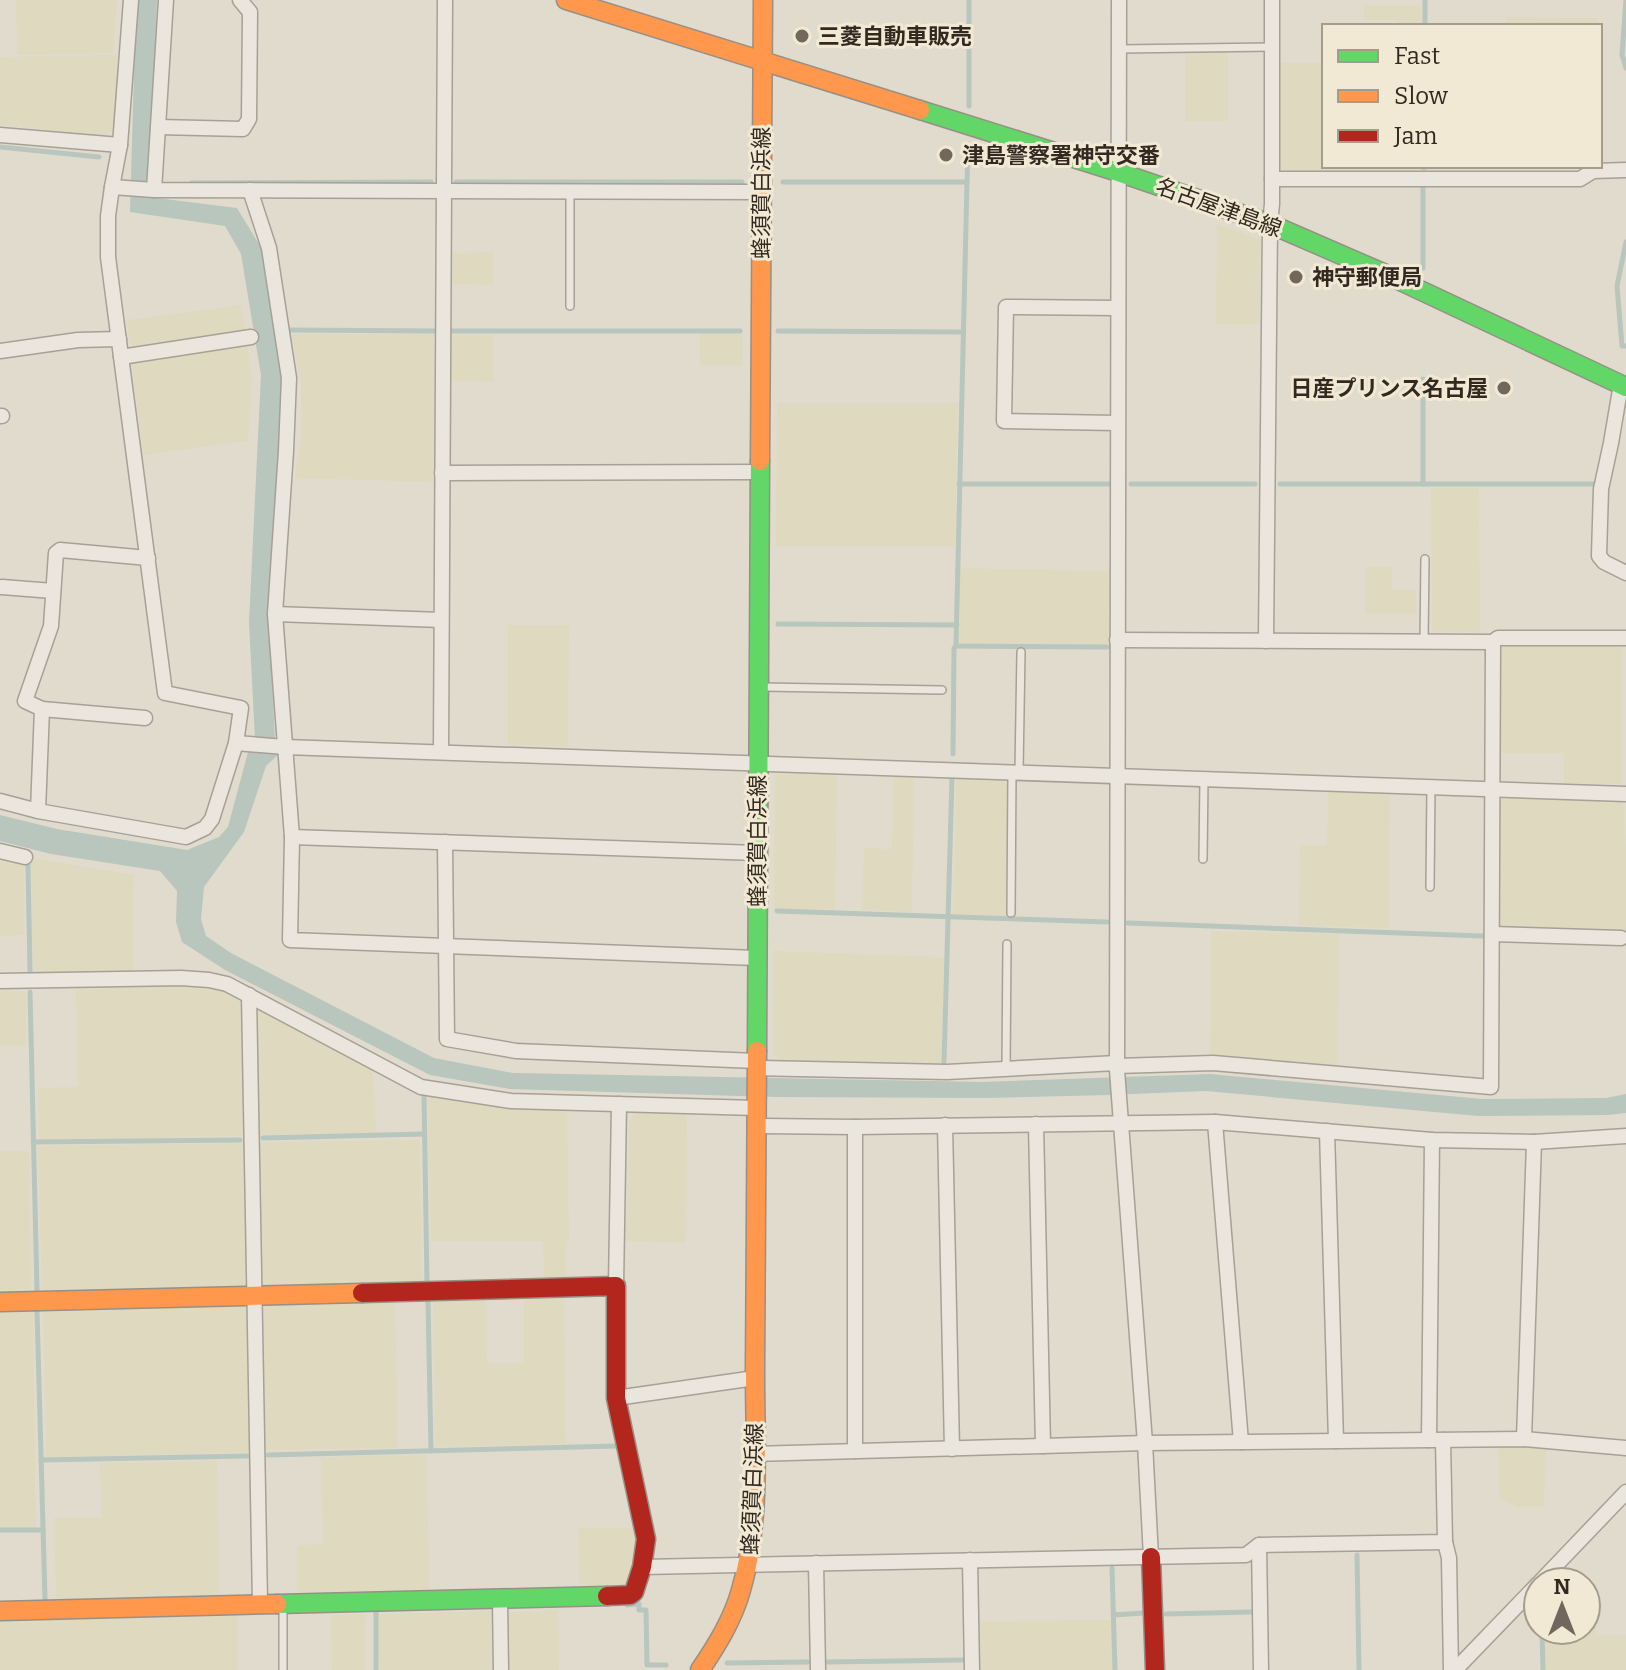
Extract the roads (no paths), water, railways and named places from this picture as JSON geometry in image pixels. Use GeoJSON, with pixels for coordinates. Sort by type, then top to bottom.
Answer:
{"type":"FeatureCollection","features":[{"type":"Feature","properties":{"kind":"main road","name":"名古屋津島線"},"geometry":{"type":"LineString","coordinates":[[566,0],[1118,172],[1270,224],[1390,276],[1623,386]]}},
{"type":"Feature","properties":{"kind":"main road","name":"蜂須賀白浜線"},"geometry":{"type":"LineString","coordinates":[[700,1670],[733,1617],[749,1564],[753,1537],[763,0]]}},
{"type":"Feature","properties":{"kind":"main road"},"geometry":{"type":"LineString","coordinates":[[0,1302],[616,1286],[616,1398],[646,1539],[642,1567],[634,1592],[630,1595],[283,1610],[260,1604],[0,1611]]}},
{"type":"Feature","properties":{"kind":"main road"},"geometry":{"type":"LineString","coordinates":[[1151,1557],[1155,1670]]}},
{"type":"Feature","properties":{"kind":"street"},"geometry":{"type":"LineString","coordinates":[[0,801],[38,811],[186,837],[205,828],[212,819],[240,744],[241,708],[165,693],[108,257],[108,216],[120,145],[131,0]]}},
{"type":"Feature","properties":{"kind":"street"},"geometry":{"type":"LineString","coordinates":[[152,190],[166,0]]}},
{"type":"Feature","properties":{"kind":"street"},"geometry":{"type":"LineString","coordinates":[[158,127],[243,129],[249,119],[250,12],[240,0]]}},
{"type":"Feature","properties":{"kind":"street"},"geometry":{"type":"LineString","coordinates":[[441,751],[445,0]]}},
{"type":"Feature","properties":{"kind":"street"},"geometry":{"type":"LineString","coordinates":[[1119,0],[1117,1066],[1151,1557]]}},
{"type":"Feature","properties":{"kind":"street"},"geometry":{"type":"LineString","coordinates":[[1266,641],[1272,0]]}},
{"type":"Feature","properties":{"kind":"street"},"geometry":{"type":"LineString","coordinates":[[0,135],[120,145]]}},
{"type":"Feature","properties":{"kind":"street"},"geometry":{"type":"LineString","coordinates":[[1272,179],[1580,179],[1593,171],[1626,170]]}},
{"type":"Feature","properties":{"kind":"street"},"geometry":{"type":"LineString","coordinates":[[115,188],[761,192]]}},
{"type":"Feature","properties":{"kind":"street"},"geometry":{"type":"LineString","coordinates":[[250,190],[269,248],[289,378],[275,614],[292,837],[290,940],[756,958]]}},
{"type":"Feature","properties":{"kind":"street"},"geometry":{"type":"LineString","coordinates":[[1117,308],[1006,307],[1004,421],[1117,423]]}},
{"type":"Feature","properties":{"kind":"street"},"geometry":{"type":"LineString","coordinates":[[121,357],[251,337]]}},
{"type":"Feature","properties":{"kind":"street"},"geometry":{"type":"LineString","coordinates":[[0,351],[78,340],[119,339]]}},
{"type":"Feature","properties":{"kind":"street"},"geometry":{"type":"LineString","coordinates":[[1623,386],[1601,489],[1599,556],[1604,562],[1626,573]]}},
{"type":"Feature","properties":{"kind":"street"},"geometry":{"type":"LineString","coordinates":[[442,473],[759,472]]}},
{"type":"Feature","properties":{"kind":"street"},"geometry":{"type":"LineString","coordinates":[[145,718],[42,709],[25,701],[51,626],[56,553],[60,550],[148,558]]}},
{"type":"Feature","properties":{"kind":"street"},"geometry":{"type":"LineString","coordinates":[[2,587],[53,591]]}},
{"type":"Feature","properties":{"kind":"street"},"geometry":{"type":"LineString","coordinates":[[275,614],[441,620]]}},
{"type":"Feature","properties":{"kind":"street"},"geometry":{"type":"LineString","coordinates":[[1117,640],[1493,642],[1498,638],[1626,638]]}},
{"type":"Feature","properties":{"kind":"street"},"geometry":{"type":"LineString","coordinates":[[445,842],[447,1039],[516,1051],[756,1067],[947,1072],[1213,1063],[1491,1087],[1493,642]]}},
{"type":"Feature","properties":{"kind":"street"},"geometry":{"type":"LineString","coordinates":[[38,811],[42,709]]}},
{"type":"Feature","properties":{"kind":"street"},"geometry":{"type":"LineString","coordinates":[[240,744],[1626,794]]}},
{"type":"Feature","properties":{"kind":"street"},"geometry":{"type":"LineString","coordinates":[[292,837],[757,853]]}},
{"type":"Feature","properties":{"kind":"street"},"geometry":{"type":"LineString","coordinates":[[0,851],[25,857]]}},
{"type":"Feature","properties":{"kind":"street"},"geometry":{"type":"LineString","coordinates":[[1492,934],[1621,938]]}},
{"type":"Feature","properties":{"kind":"street"},"geometry":{"type":"LineString","coordinates":[[0,981],[181,978],[227,984],[421,1087],[511,1101],[756,1112],[855,1127],[1215,1122],[1432,1140],[1534,1142],[1626,1136]]}},
{"type":"Feature","properties":{"kind":"street"},"geometry":{"type":"LineString","coordinates":[[249,995],[260,1604]]}},
{"type":"Feature","properties":{"kind":"street"},"geometry":{"type":"LineString","coordinates":[[616,1286],[619,1104]]}},
{"type":"Feature","properties":{"kind":"street"},"geometry":{"type":"LineString","coordinates":[[1215,1122],[1241,1442]]}},
{"type":"Feature","properties":{"kind":"street"},"geometry":{"type":"LineString","coordinates":[[1036,1124],[1043,1446]]}},
{"type":"Feature","properties":{"kind":"street"},"geometry":{"type":"LineString","coordinates":[[945,1125],[952,1449]]}},
{"type":"Feature","properties":{"kind":"street"},"geometry":{"type":"LineString","coordinates":[[855,1127],[855,1451]]}},
{"type":"Feature","properties":{"kind":"street"},"geometry":{"type":"LineString","coordinates":[[1327,1131],[1336,1441]]}},
{"type":"Feature","properties":{"kind":"street"},"geometry":{"type":"LineString","coordinates":[[1432,1140],[1436,1440],[1449,1558],[1453,1670]]}},
{"type":"Feature","properties":{"kind":"street"},"geometry":{"type":"LineString","coordinates":[[1524,1439],[1534,1142]]}},
{"type":"Feature","properties":{"kind":"street"},"geometry":{"type":"LineString","coordinates":[[616,1398],[755,1378]]}},
{"type":"Feature","properties":{"kind":"street"},"geometry":{"type":"LineString","coordinates":[[755,1454],[1145,1443],[1524,1439],[1626,1448]]}},
{"type":"Feature","properties":{"kind":"street"},"geometry":{"type":"LineString","coordinates":[[1555,1566],[1626,1492]]}},
{"type":"Feature","properties":{"kind":"street"},"geometry":{"type":"LineString","coordinates":[[642,1567],[1246,1555],[1259,1545],[1445,1542]]}},
{"type":"Feature","properties":{"kind":"street"},"geometry":{"type":"LineString","coordinates":[[1259,1545],[1261,1670]]}},
{"type":"Feature","properties":{"kind":"street"},"geometry":{"type":"LineString","coordinates":[[970,1560],[972,1670]]}},
{"type":"Feature","properties":{"kind":"street"},"geometry":{"type":"LineString","coordinates":[[816,1563],[818,1670]]}},
{"type":"Feature","properties":{"kind":"street"},"geometry":{"type":"LineString","coordinates":[[500,1599],[501,1670]]}},
{"type":"Feature","properties":{"kind":"street"},"geometry":{"type":"LineString","coordinates":[[1453,1670],[1522,1600]]}},
{"type":"Feature","properties":{"kind":"lane"},"geometry":{"type":"LineString","coordinates":[[1119,49],[1272,47]]}},
{"type":"Feature","properties":{"kind":"lane"},"geometry":{"type":"LineString","coordinates":[[570,191],[570,306]]}},
{"type":"Feature","properties":{"kind":"lane"},"geometry":{"type":"LineString","coordinates":[[1424,642],[1425,559]]}},
{"type":"Feature","properties":{"kind":"lane"},"geometry":{"type":"LineString","coordinates":[[1011,913],[1021,652]]}},
{"type":"Feature","properties":{"kind":"lane"},"geometry":{"type":"LineString","coordinates":[[758,687],[942,690]]}},
{"type":"Feature","properties":{"kind":"lane"},"geometry":{"type":"LineString","coordinates":[[1203,859],[1204,778]]}},
{"type":"Feature","properties":{"kind":"lane"},"geometry":{"type":"LineString","coordinates":[[1430,887],[1431,786]]}},
{"type":"Feature","properties":{"kind":"lane"},"geometry":{"type":"LineString","coordinates":[[1006,1069],[1007,944]]}},
{"type":"Feature","properties":{"kind":"lane"},"geometry":{"type":"LineString","coordinates":[[283,1610],[283,1670]]}},
{"type":"Feature","properties":{"kind":"waterway"},"geometry":{"type":"LineString","coordinates":[[969,0],[969,106]]}},
{"type":"Feature","properties":{"kind":"waterway"},"geometry":{"type":"LineString","coordinates":[[1425,0],[1425,24]]}},
{"type":"Feature","properties":{"kind":"waterway"},"geometry":{"type":"LineString","coordinates":[[1626,0],[1622,55],[1626,68]]}},
{"type":"Feature","properties":{"kind":"waterway"},"geometry":{"type":"LineString","coordinates":[[0,147],[99,157]]}},
{"type":"Feature","properties":{"kind":"waterway"},"geometry":{"type":"LineString","coordinates":[[967,182],[968,148]]}},
{"type":"Feature","properties":{"kind":"waterway"},"geometry":{"type":"LineString","coordinates":[[191,183],[431,182]]}},
{"type":"Feature","properties":{"kind":"waterway"},"geometry":{"type":"LineString","coordinates":[[456,182],[742,182]]}},
{"type":"Feature","properties":{"kind":"waterway"},"geometry":{"type":"LineString","coordinates":[[783,182],[967,182],[953,754]]}},
{"type":"Feature","properties":{"kind":"waterway"},"geometry":{"type":"LineString","coordinates":[[1423,188],[1423,268]]}},
{"type":"Feature","properties":{"kind":"waterway"},"geometry":{"type":"LineString","coordinates":[[1626,242],[1617,286],[1622,346],[1626,346]]}},
{"type":"Feature","properties":{"kind":"waterway"},"geometry":{"type":"LineString","coordinates":[[289,330],[435,331]]}},
{"type":"Feature","properties":{"kind":"waterway"},"geometry":{"type":"LineString","coordinates":[[452,331],[740,331]]}},
{"type":"Feature","properties":{"kind":"waterway"},"geometry":{"type":"LineString","coordinates":[[778,331],[962,332]]}},
{"type":"Feature","properties":{"kind":"waterway"},"geometry":{"type":"LineString","coordinates":[[1423,379],[1423,484]]}},
{"type":"Feature","properties":{"kind":"waterway"},"geometry":{"type":"LineString","coordinates":[[959,484],[1109,484]]}},
{"type":"Feature","properties":{"kind":"waterway"},"geometry":{"type":"LineString","coordinates":[[1131,484],[1255,484]]}},
{"type":"Feature","properties":{"kind":"waterway"},"geometry":{"type":"LineString","coordinates":[[1280,484],[1596,484]]}},
{"type":"Feature","properties":{"kind":"waterway"},"geometry":{"type":"LineString","coordinates":[[778,624],[957,625]]}},
{"type":"Feature","properties":{"kind":"waterway"},"geometry":{"type":"LineString","coordinates":[[956,646],[1108,647]]}},
{"type":"Feature","properties":{"kind":"waterway"},"geometry":{"type":"LineString","coordinates":[[944,1062],[952,777]]}},
{"type":"Feature","properties":{"kind":"waterway"},"geometry":{"type":"LineString","coordinates":[[28,865],[30,971]]}},
{"type":"Feature","properties":{"kind":"waterway"},"geometry":{"type":"LineString","coordinates":[[777,911],[1107,922]]}},
{"type":"Feature","properties":{"kind":"waterway"},"geometry":{"type":"LineString","coordinates":[[1128,923],[1482,936]]}},
{"type":"Feature","properties":{"kind":"waterway"},"geometry":{"type":"LineString","coordinates":[[30,992],[37,1290]]}},
{"type":"Feature","properties":{"kind":"waterway"},"geometry":{"type":"LineString","coordinates":[[424,1095],[427,1283]]}},
{"type":"Feature","properties":{"kind":"waterway"},"geometry":{"type":"LineString","coordinates":[[263,1138],[423,1134]]}},
{"type":"Feature","properties":{"kind":"waterway"},"geometry":{"type":"LineString","coordinates":[[33,1142],[240,1140]]}},
{"type":"Feature","properties":{"kind":"waterway"},"geometry":{"type":"LineString","coordinates":[[428,1301],[431,1451]]}},
{"type":"Feature","properties":{"kind":"waterway"},"geometry":{"type":"LineString","coordinates":[[37,1311],[45,1599]]}},
{"type":"Feature","properties":{"kind":"waterway"},"geometry":{"type":"LineString","coordinates":[[268,1455],[616,1446]]}},
{"type":"Feature","properties":{"kind":"waterway"},"geometry":{"type":"LineString","coordinates":[[41,1460],[247,1456]]}},
{"type":"Feature","properties":{"kind":"waterway"},"geometry":{"type":"LineString","coordinates":[[0,1530],[43,1530]]}},
{"type":"Feature","properties":{"kind":"waterway"},"geometry":{"type":"LineString","coordinates":[[1357,1555],[1359,1670]]}},
{"type":"Feature","properties":{"kind":"waterway"},"geometry":{"type":"LineString","coordinates":[[1112,1568],[1115,1670]]}},
{"type":"Feature","properties":{"kind":"waterway"},"geometry":{"type":"LineString","coordinates":[[627,1605],[639,1604],[639,1610],[646,1610],[647,1665],[666,1665]]}},
{"type":"Feature","properties":{"kind":"waterway"},"geometry":{"type":"LineString","coordinates":[[376,1610],[376,1670]]}},
{"type":"Feature","properties":{"kind":"waterway"},"geometry":{"type":"LineString","coordinates":[[1166,1614],[1252,1612]]}},
{"type":"Feature","properties":{"kind":"waterway"},"geometry":{"type":"LineString","coordinates":[[1113,1615],[1144,1613]]}},
{"type":"Feature","properties":{"kind":"waterway"},"geometry":{"type":"LineString","coordinates":[[1542,1646],[1543,1670]]}},
{"type":"Feature","properties":{"kind":"waterway"},"geometry":{"type":"LineString","coordinates":[[827,1662],[963,1660]]}},
{"type":"Feature","properties":{"kind":"waterway"},"geometry":{"type":"LineString","coordinates":[[727,1663],[808,1662]]}},
{"type":"Feature","properties":{"kind":"place","name":"三菱自動車販売"},"geometry":{"type":"Point","coordinates":[802,36]}},
{"type":"Feature","properties":{"kind":"place","name":"津島警察署神守交番"},"geometry":{"type":"Point","coordinates":[946,155]}},
{"type":"Feature","properties":{"kind":"place","name":"神守郵便局"},"geometry":{"type":"Point","coordinates":[1296,277]}},
{"type":"Feature","properties":{"kind":"place","name":"日産プリンス名古屋"},"geometry":{"type":"Point","coordinates":[1504,388]}}]}
